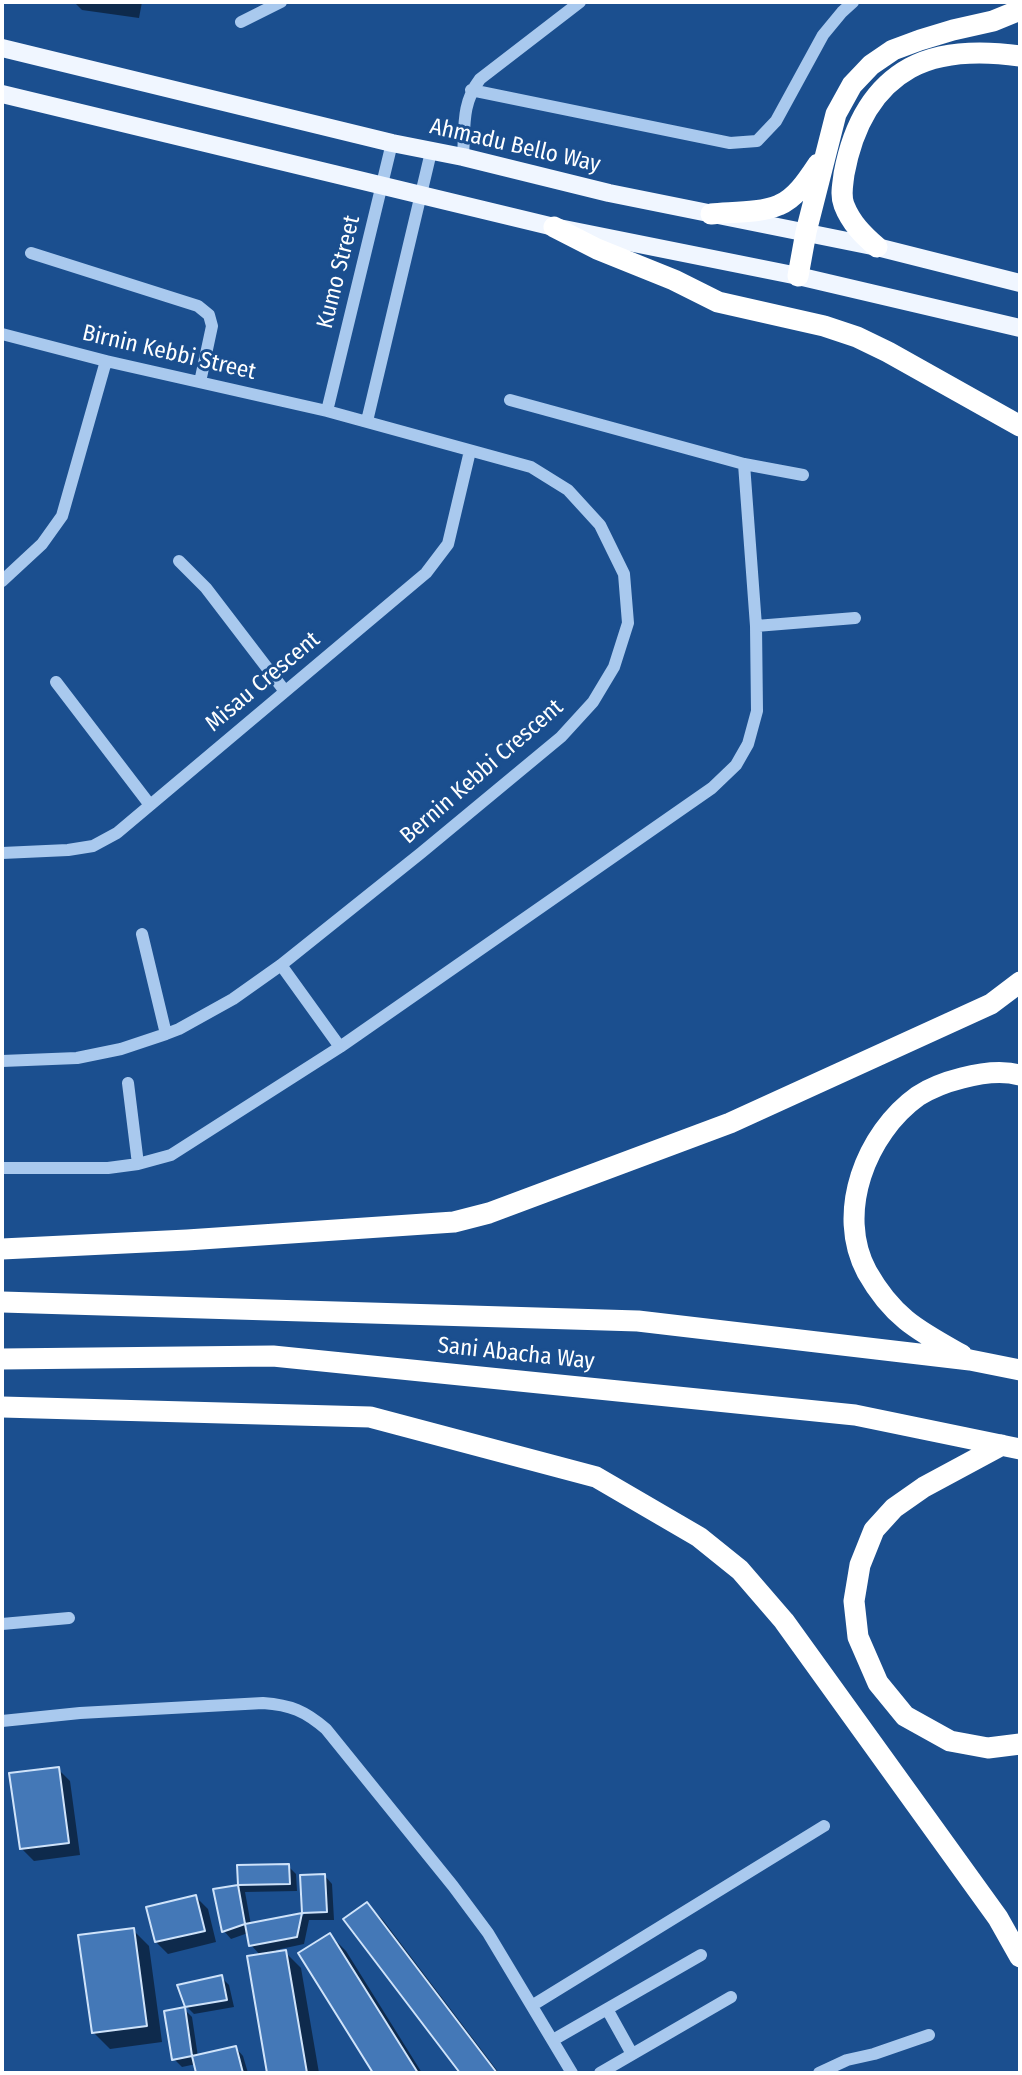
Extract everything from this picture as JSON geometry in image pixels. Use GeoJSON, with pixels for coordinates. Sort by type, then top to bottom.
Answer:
{"type":"FeatureCollection","features":[{"type":"Feature","properties":{"kind":"highway"},"geometry":{"type":"LineString","coordinates":[[798,276],[835,114],[852,85],[871,65],[893,50],[954,30],[993,21],[1020,10]]}},
{"type":"Feature","properties":{"kind":"highway"},"geometry":{"type":"LineString","coordinates":[[877,247],[853,223],[843,203],[842,189],[848,150],[859,121],[881,91],[909,68],[944,56],[976,53],[1020,55]]}},
{"type":"Feature","properties":{"kind":"highway"},"geometry":{"type":"LineString","coordinates":[[711,214],[779,205],[796,194],[825,154]]}},
{"type":"Feature","properties":{"kind":"highway"},"geometry":{"type":"LineString","coordinates":[[554,227],[597,249],[674,280],[718,302],[824,326],[857,337],[1020,426]]}},
{"type":"Feature","properties":{"kind":"highway"},"geometry":{"type":"LineString","coordinates":[[2,1249],[454,1222],[489,1213],[730,1123],[991,1004],[1020,982]]}},
{"type":"Feature","properties":{"kind":"highway"},"geometry":{"type":"LineString","coordinates":[[970,1360],[913,1327],[893,1310],[866,1271],[857,1241],[854,1210],[858,1180],[885,1127],[917,1097],[939,1084],[981,1073],[1020,1075]]}},
{"type":"Feature","properties":{"kind":"highway","name":"Sani Abacha Way"},"geometry":{"type":"LineString","coordinates":[[2,1302],[638,1321],[970,1360],[1020,1370]]}},
{"type":"Feature","properties":{"kind":"highway","name":"Sani Abacha Way"},"geometry":{"type":"LineString","coordinates":[[2,1359],[273,1356],[855,1415],[1011,1447]]}},
{"type":"Feature","properties":{"kind":"highway"},"geometry":{"type":"LineString","coordinates":[[5,1406],[370,1417],[596,1477],[699,1537],[740,1570],[785,1621],[998,1918],[1020,1957]]}},
{"type":"Feature","properties":{"kind":"highway"},"geometry":{"type":"LineString","coordinates":[[1011,1447],[925,1488],[894,1508],[874,1530],[860,1565],[854,1601],[858,1637],[878,1683],[905,1716],[950,1741],[988,1748],[1020,1744]]}},
{"type":"Feature","properties":{"kind":"main road","name":"Ahmadu Bello Way"},"geometry":{"type":"LineString","coordinates":[[2,48],[391,143],[463,157],[609,193],[877,247],[1020,283]]}},
{"type":"Feature","properties":{"kind":"main road"},"geometry":{"type":"LineString","coordinates":[[2,94],[554,227],[798,276],[1020,328]]}},
{"type":"Feature","properties":{"kind":"street"},"geometry":{"type":"LineString","coordinates":[[241,22],[281,2]]}},
{"type":"Feature","properties":{"kind":"street"},"geometry":{"type":"LineString","coordinates":[[463,157],[466,102],[471,90],[480,79],[580,2]]}},
{"type":"Feature","properties":{"kind":"street"},"geometry":{"type":"LineString","coordinates":[[471,90],[730,142],[757,141],[776,121],[823,35],[853,2]]}},
{"type":"Feature","properties":{"kind":"street","name":"Kumo Street"},"geometry":{"type":"LineString","coordinates":[[327,411],[391,143]]}},
{"type":"Feature","properties":{"kind":"street"},"geometry":{"type":"LineString","coordinates":[[367,421],[431,152]]}},
{"type":"Feature","properties":{"kind":"street"},"geometry":{"type":"LineString","coordinates":[[31,254],[198,306],[209,315],[212,326],[200,382]]}},
{"type":"Feature","properties":{"kind":"street","name":"Birnin Kebbi Street"},"geometry":{"type":"LineString","coordinates":[[2,334],[106,361],[327,411]]}},
{"type":"Feature","properties":{"kind":"street"},"geometry":{"type":"LineString","coordinates":[[2,581],[43,544],[62,516],[106,361]]}},
{"type":"Feature","properties":{"kind":"street"},"geometry":{"type":"LineString","coordinates":[[510,400],[744,464],[803,475]]}},
{"type":"Feature","properties":{"kind":"street","name":"Bernin Kebbi Crescent"},"geometry":{"type":"LineString","coordinates":[[2,1061],[77,1058],[121,1049],[179,1029],[233,999],[281,965],[561,737],[593,702],[614,667],[628,623],[624,574],[600,525],[568,489],[531,467],[327,411]]}},
{"type":"Feature","properties":{"kind":"street","name":"Misau Crescent"},"geometry":{"type":"LineString","coordinates":[[2,853],[93,846],[117,833],[426,573],[448,544],[470,451]]}},
{"type":"Feature","properties":{"kind":"street"},"geometry":{"type":"LineString","coordinates":[[2,1168],[108,1168],[138,1164],[171,1155],[340,1047],[712,788],[737,765],[748,744],[757,711],[756,626],[744,464]]}},
{"type":"Feature","properties":{"kind":"street"},"geometry":{"type":"LineString","coordinates":[[179,561],[206,588],[284,691]]}},
{"type":"Feature","properties":{"kind":"street"},"geometry":{"type":"LineString","coordinates":[[756,626],[855,618]]}},
{"type":"Feature","properties":{"kind":"street"},"geometry":{"type":"LineString","coordinates":[[56,682],[150,805]]}},
{"type":"Feature","properties":{"kind":"street"},"geometry":{"type":"LineString","coordinates":[[142,934],[166,1034]]}},
{"type":"Feature","properties":{"kind":"street"},"geometry":{"type":"LineString","coordinates":[[281,965],[340,1047]]}},
{"type":"Feature","properties":{"kind":"street"},"geometry":{"type":"LineString","coordinates":[[128,1083],[138,1164]]}},
{"type":"Feature","properties":{"kind":"street"},"geometry":{"type":"LineString","coordinates":[[2,1624],[69,1618]]}},
{"type":"Feature","properties":{"kind":"street"},"geometry":{"type":"LineString","coordinates":[[2,1721],[80,1713],[263,1703],[297,1708],[326,1729],[453,1886],[488,1933],[572,2073]]}},
{"type":"Feature","properties":{"kind":"street"},"geometry":{"type":"LineString","coordinates":[[533,2005],[824,1826]]}},
{"type":"Feature","properties":{"kind":"street"},"geometry":{"type":"LineString","coordinates":[[553,2040],[701,1955]]}},
{"type":"Feature","properties":{"kind":"street"},"geometry":{"type":"LineString","coordinates":[[600,2073],[731,1997]]}},
{"type":"Feature","properties":{"kind":"street"},"geometry":{"type":"LineString","coordinates":[[607,2009],[632,2054]]}},
{"type":"Feature","properties":{"kind":"street"},"geometry":{"type":"LineString","coordinates":[[819,2073],[847,2060],[874,2054],[929,2035]]}},
{"type":"Feature","properties":{"kind":"building"},"geometry":{"type":"Polygon","coordinates":[[[59,1767],[69,1843],[20,1849],[9,1773],[59,1767]]]}},
{"type":"Feature","properties":{"kind":"building"},"geometry":{"type":"Polygon","coordinates":[[[289,1864],[290,1884],[238,1885],[237,1865],[289,1864]]]}},
{"type":"Feature","properties":{"kind":"building"},"geometry":{"type":"Polygon","coordinates":[[[325,1874],[327,1912],[302,1913],[300,1875],[325,1874]]]}},
{"type":"Feature","properties":{"kind":"building"},"geometry":{"type":"Polygon","coordinates":[[[238,1885],[245,1924],[222,1932],[213,1889],[238,1885]]]}},
{"type":"Feature","properties":{"kind":"building"},"geometry":{"type":"Polygon","coordinates":[[[196,1895],[205,1931],[155,1942],[146,1907],[196,1895]]]}},
{"type":"Feature","properties":{"kind":"building"},"geometry":{"type":"Polygon","coordinates":[[[367,1902],[497,2073],[460,2073],[343,1919],[367,1902]]]}},
{"type":"Feature","properties":{"kind":"building"},"geometry":{"type":"Polygon","coordinates":[[[302,1913],[297,1937],[249,1946],[245,1924],[302,1913]]]}},
{"type":"Feature","properties":{"kind":"building"},"geometry":{"type":"Polygon","coordinates":[[[134,1928],[147,2026],[92,2033],[78,1935],[134,1928]]]}},
{"type":"Feature","properties":{"kind":"building"},"geometry":{"type":"Polygon","coordinates":[[[330,1933],[418,2073],[373,2073],[298,1953],[330,1933]]]}},
{"type":"Feature","properties":{"kind":"building"},"geometry":{"type":"Polygon","coordinates":[[[286,1950],[307,2073],[267,2073],[247,1956],[286,1950]]]}},
{"type":"Feature","properties":{"kind":"building"},"geometry":{"type":"Polygon","coordinates":[[[222,1975],[227,2000],[185,2007],[177,1985],[222,1975]]]}},
{"type":"Feature","properties":{"kind":"building"},"geometry":{"type":"Polygon","coordinates":[[[185,2007],[192,2056],[172,2060],[164,2011],[185,2007]]]}},
{"type":"Feature","properties":{"kind":"building"},"geometry":{"type":"Polygon","coordinates":[[[236,2046],[243,2073],[196,2073],[192,2056],[236,2046]]]}}]}
